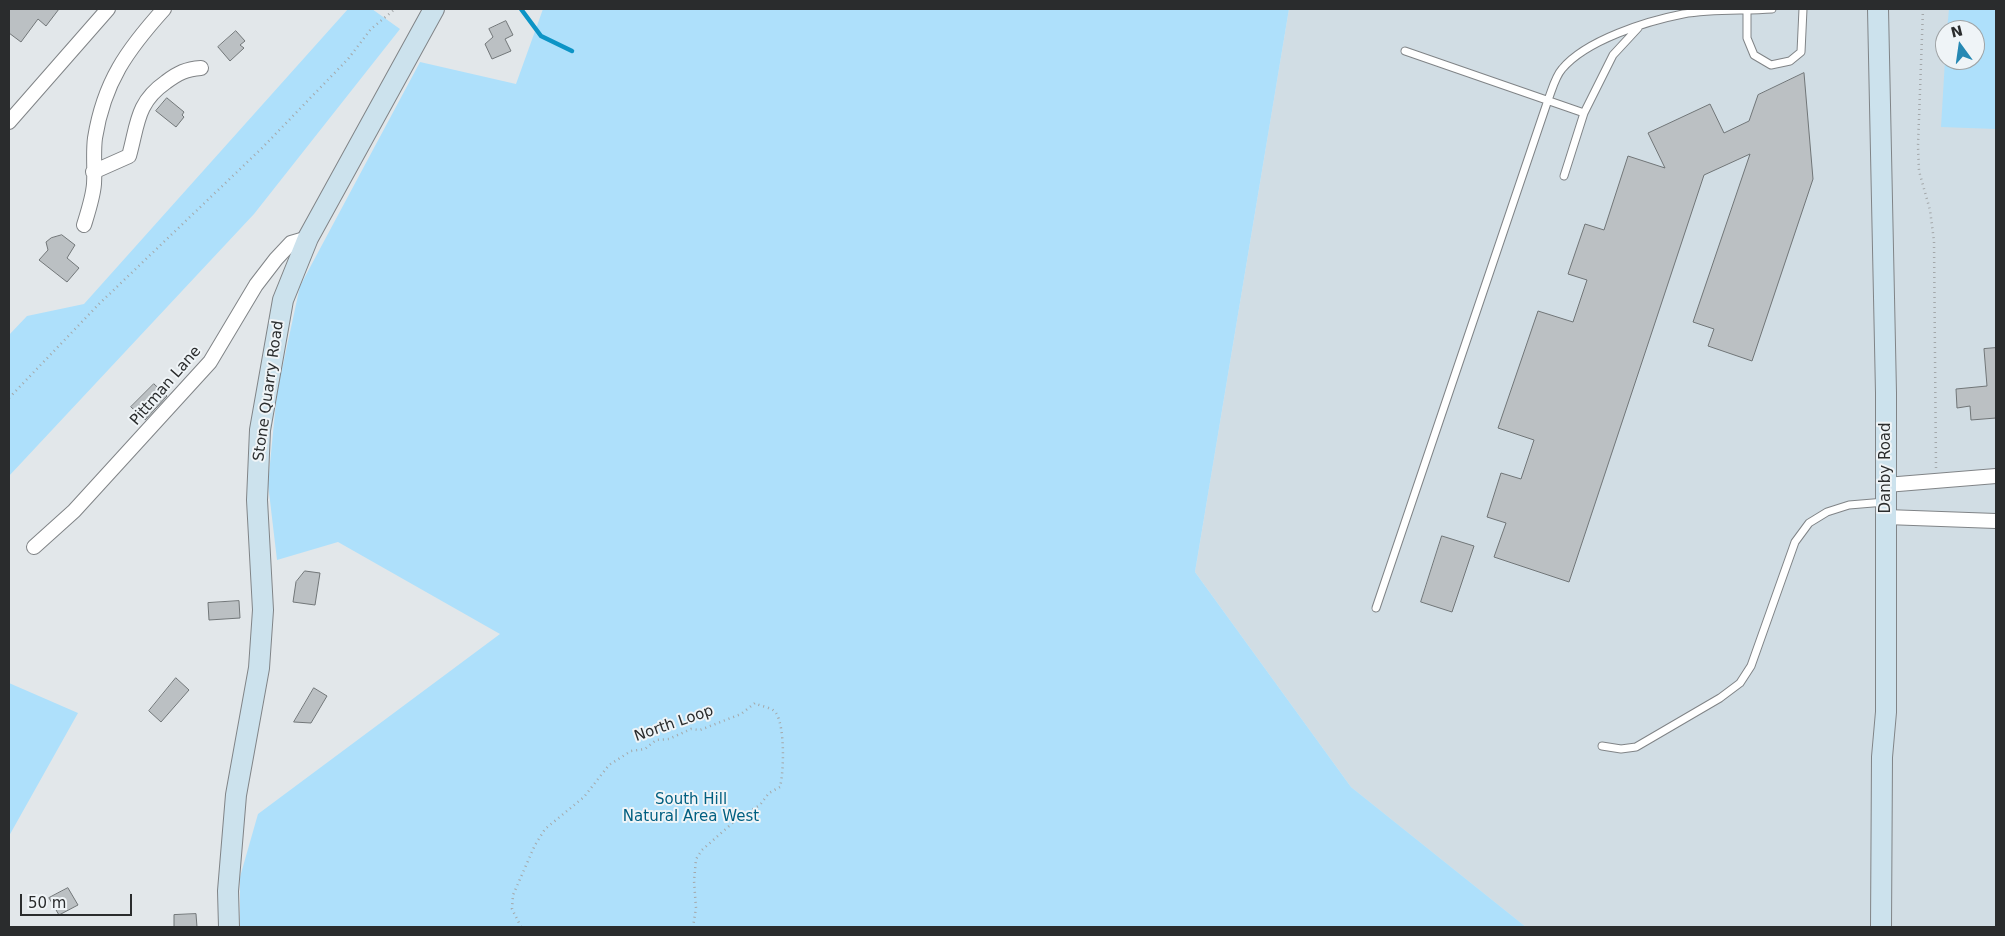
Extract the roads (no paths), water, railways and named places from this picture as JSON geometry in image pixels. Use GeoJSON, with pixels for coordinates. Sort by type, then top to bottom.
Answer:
{"type":"FeatureCollection","features":[{"type":"Feature","properties":{"kind":"street"},"geometry":{"type":"LineString","coordinates":[[9,122],[108,9]]}},
{"type":"Feature","properties":{"kind":"street"},"geometry":{"type":"LineString","coordinates":[[84,225],[94,184],[95,138],[104,99],[112,77],[140,37],[164,9]]}},
{"type":"Feature","properties":{"kind":"street","name":"Stone Quarry Road"},"geometry":{"type":"LineString","coordinates":[[229,927],[228,891],[236,795],[259,668],[263,610],[257,500],[260,430],[283,300],[308,238],[434,9]]}},
{"type":"Feature","properties":{"kind":"street","name":"Danby Road"},"geometry":{"type":"LineString","coordinates":[[1878,9],[1886,502],[1886,712],[1882,757],[1881,927]]}},
{"type":"Feature","properties":{"kind":"street"},"geometry":{"type":"LineString","coordinates":[[94,172],[129,156],[139,112],[149,94],[184,70],[201,68]]}},
{"type":"Feature","properties":{"kind":"street","name":"Pittman Lane"},"geometry":{"type":"LineString","coordinates":[[34,547],[74,511],[210,362],[256,285],[276,259],[291,244],[308,238]]}},
{"type":"Feature","properties":{"kind":"street"},"geometry":{"type":"LineString","coordinates":[[1886,502],[1996,476]]}},
{"type":"Feature","properties":{"kind":"street"},"geometry":{"type":"LineString","coordinates":[[1886,502],[1996,520]]}},
{"type":"Feature","properties":{"kind":"lane"},"geometry":{"type":"LineString","coordinates":[[1376,608],[1548,100],[1561,69],[1576,56],[1599,42],[1640,26],[1684,14],[1772,9]]}},
{"type":"Feature","properties":{"kind":"lane"},"geometry":{"type":"LineString","coordinates":[[1746,10],[1747,38],[1754,55],[1771,65],[1790,61],[1801,52],[1803,9]]}},
{"type":"Feature","properties":{"kind":"lane"},"geometry":{"type":"LineString","coordinates":[[1564,176],[1584,113],[1612,55],[1640,26]]}},
{"type":"Feature","properties":{"kind":"lane"},"geometry":{"type":"LineString","coordinates":[[1405,51],[1584,113]]}},
{"type":"Feature","properties":{"kind":"lane"},"geometry":{"type":"LineString","coordinates":[[1602,746],[1621,749],[1636,747],[1720,698],[1740,683],[1751,666],[1795,542],[1809,523],[1827,512],[1849,505],[1886,502]]}},
{"type":"Feature","properties":{"kind":"waterway"},"geometry":{"type":"LineString","coordinates":[[521,9],[541,36],[572,51]]}},
{"type":"Feature","properties":{"kind":"park label","name":"South Hill Natural Area West"},"geometry":{"type":"Point","coordinates":[691,808]}}]}
